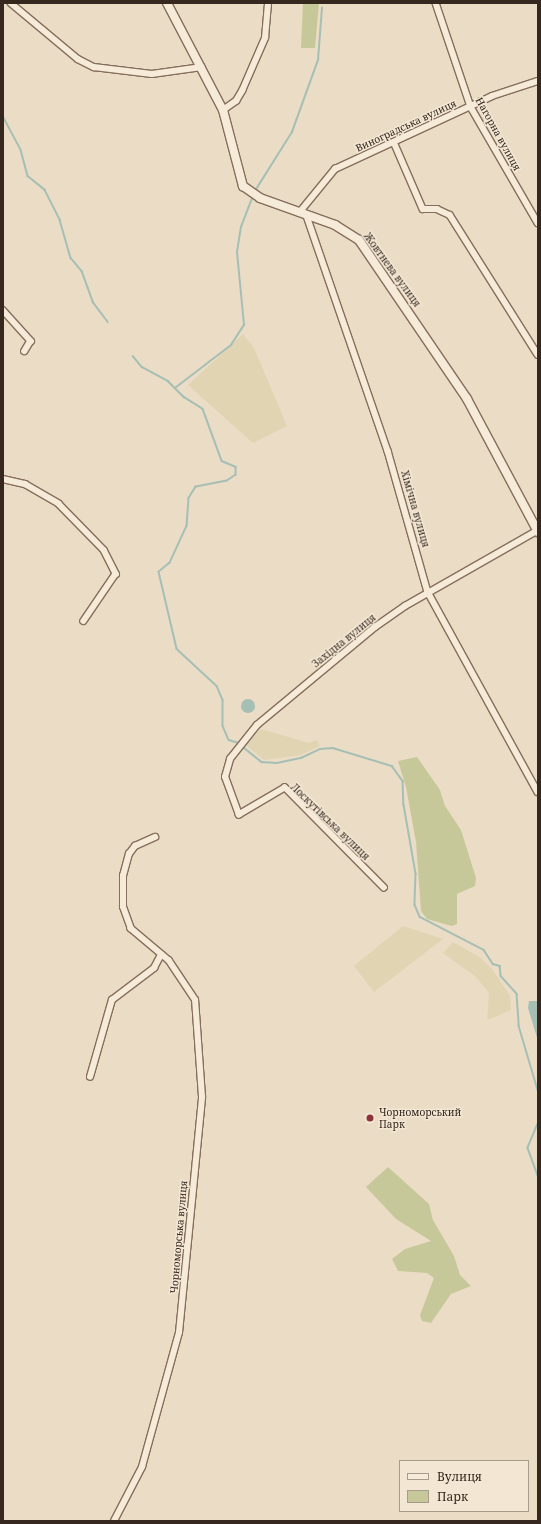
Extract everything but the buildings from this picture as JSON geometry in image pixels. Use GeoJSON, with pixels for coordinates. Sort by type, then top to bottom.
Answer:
{"type":"FeatureCollection","features":[{"type":"Feature","properties":{"kind":"main road","name":"Жовтнева вулиця"},"geometry":{"type":"LineString","coordinates":[[168,3],[224,110],[239,177],[254,195],[303,215],[346,230],[359,240],[467,399],[538,531]]}},
{"type":"Feature","properties":{"kind":"street"},"geometry":{"type":"LineString","coordinates":[[11,3],[78,59],[94,67],[152,74],[202,67]]}},
{"type":"Feature","properties":{"kind":"street"},"geometry":{"type":"LineString","coordinates":[[224,110],[236,101],[242,91],[265,38],[268,3]]}},
{"type":"Feature","properties":{"kind":"street","name":"Нагорна вулиця"},"geometry":{"type":"LineString","coordinates":[[436,3],[471,106],[538,223]]}},
{"type":"Feature","properties":{"kind":"street","name":"Виноградська вулиця"},"geometry":{"type":"LineString","coordinates":[[303,215],[335,169],[471,106],[538,80]]}},
{"type":"Feature","properties":{"kind":"street"},"geometry":{"type":"LineString","coordinates":[[394,142],[423,209],[437,209],[450,216],[538,355]]}},
{"type":"Feature","properties":{"kind":"street","name":"Хімічна вулиця"},"geometry":{"type":"LineString","coordinates":[[303,215],[388,451],[428,592],[538,792]]}},
{"type":"Feature","properties":{"kind":"street"},"geometry":{"type":"LineString","coordinates":[[3,310],[31,341],[25,351]]}},
{"type":"Feature","properties":{"kind":"street"},"geometry":{"type":"LineString","coordinates":[[3,479],[25,484],[59,504],[104,550],[116,574],[84,620]]}},
{"type":"Feature","properties":{"kind":"street","name":"Західна вулиця"},"geometry":{"type":"LineString","coordinates":[[238,815],[225,777],[230,759],[257,725],[374,627],[428,592],[538,531]]}},
{"type":"Feature","properties":{"kind":"street","name":"Лоскутівська вулиця"},"geometry":{"type":"LineString","coordinates":[[238,815],[285,788],[384,888]]}},
{"type":"Feature","properties":{"kind":"street","name":"Чорноморська вулиця"},"geometry":{"type":"LineString","coordinates":[[114,1521],[142,1467],[179,1333],[198,1149],[202,1082],[196,1003],[177,970],[131,929],[123,907],[123,876],[129,854],[135,846],[155,837]]}},
{"type":"Feature","properties":{"kind":"street"},"geometry":{"type":"LineString","coordinates":[[90,1077],[112,1000],[154,968],[161,955]]}},
{"type":"Feature","properties":{"kind":"shaded area"},"geometry":{"type":"Polygon","coordinates":[[[243,334],[254,348],[287,426],[253,443],[188,385],[243,334]]]}},
{"type":"Feature","properties":{"kind":"shaded area"},"geometry":{"type":"Polygon","coordinates":[[[245,699],[251,699],[255,703],[255,709],[251,713],[245,713],[241,709],[241,703],[245,699]]]}},
{"type":"Feature","properties":{"kind":"shaded area"},"geometry":{"type":"Polygon","coordinates":[[[261,729],[309,743],[317,740],[320,746],[300,755],[264,760],[246,745],[261,729]]]}},
{"type":"Feature","properties":{"kind":"shaded area"},"geometry":{"type":"Polygon","coordinates":[[[403,926],[443,939],[374,992],[354,966],[403,926]]]}},
{"type":"Feature","properties":{"kind":"shaded area"},"geometry":{"type":"Polygon","coordinates":[[[453,942],[481,958],[492,969],[510,996],[511,1010],[487,1020],[489,993],[476,977],[443,953],[453,942]]]}},
{"type":"Feature","properties":{"kind":"shaded area"},"geometry":{"type":"Polygon","coordinates":[[[529,1001],[538,1001],[538,1041],[528,1008],[529,1001]]]}},
{"type":"Feature","properties":{"kind":"green space"},"geometry":{"type":"Polygon","coordinates":[[[303,3],[319,3],[315,48],[301,48],[303,3]]]}},
{"type":"Feature","properties":{"kind":"green space"},"geometry":{"type":"Polygon","coordinates":[[[417,757],[440,790],[445,806],[461,830],[476,878],[475,886],[457,894],[457,924],[452,926],[427,919],[421,911],[416,842],[406,787],[398,761],[417,757]]]}},
{"type":"Feature","properties":{"kind":"green space"},"geometry":{"type":"Polygon","coordinates":[[[388,1167],[429,1204],[433,1220],[454,1256],[460,1275],[471,1286],[451,1294],[431,1323],[422,1321],[420,1315],[434,1278],[427,1273],[398,1271],[392,1259],[405,1249],[431,1241],[396,1219],[366,1187],[388,1167]]]}},
{"type":"Feature","properties":{"kind":"waterway"},"geometry":{"type":"LineString","coordinates":[[255,191],[292,132],[318,60],[322,8]]}},
{"type":"Feature","properties":{"kind":"waterway"},"geometry":{"type":"LineString","coordinates":[[3,116],[21,150],[28,176],[45,190],[60,220],[71,258],[82,271],[93,302],[108,322]]}},
{"type":"Feature","properties":{"kind":"waterway"},"geometry":{"type":"LineString","coordinates":[[175,388],[231,345],[244,325],[237,252],[241,227],[253,196]]}},
{"type":"Feature","properties":{"kind":"waterway"},"geometry":{"type":"LineString","coordinates":[[133,356],[142,367],[168,381],[184,397],[203,409],[222,461],[236,467],[236,475],[227,481],[196,487],[189,498],[187,526],[170,563],[159,572],[177,649],[217,686],[223,700],[223,726],[229,740],[239,743]]}},
{"type":"Feature","properties":{"kind":"waterway"},"geometry":{"type":"LineString","coordinates":[[242,746],[262,762],[277,763],[301,758],[320,749],[333,748],[392,766],[403,781],[404,805],[416,874],[415,905],[420,917],[484,950],[493,964],[500,966],[501,976],[517,994],[519,1026],[538,1090]]}},
{"type":"Feature","properties":{"kind":"waterway"},"geometry":{"type":"LineString","coordinates":[[538,1124],[528,1148],[538,1175]]}},
{"type":"Feature","properties":{"kind":"place","name":"Чорноморський Парк"},"geometry":{"type":"Point","coordinates":[370,1118]}}]}
